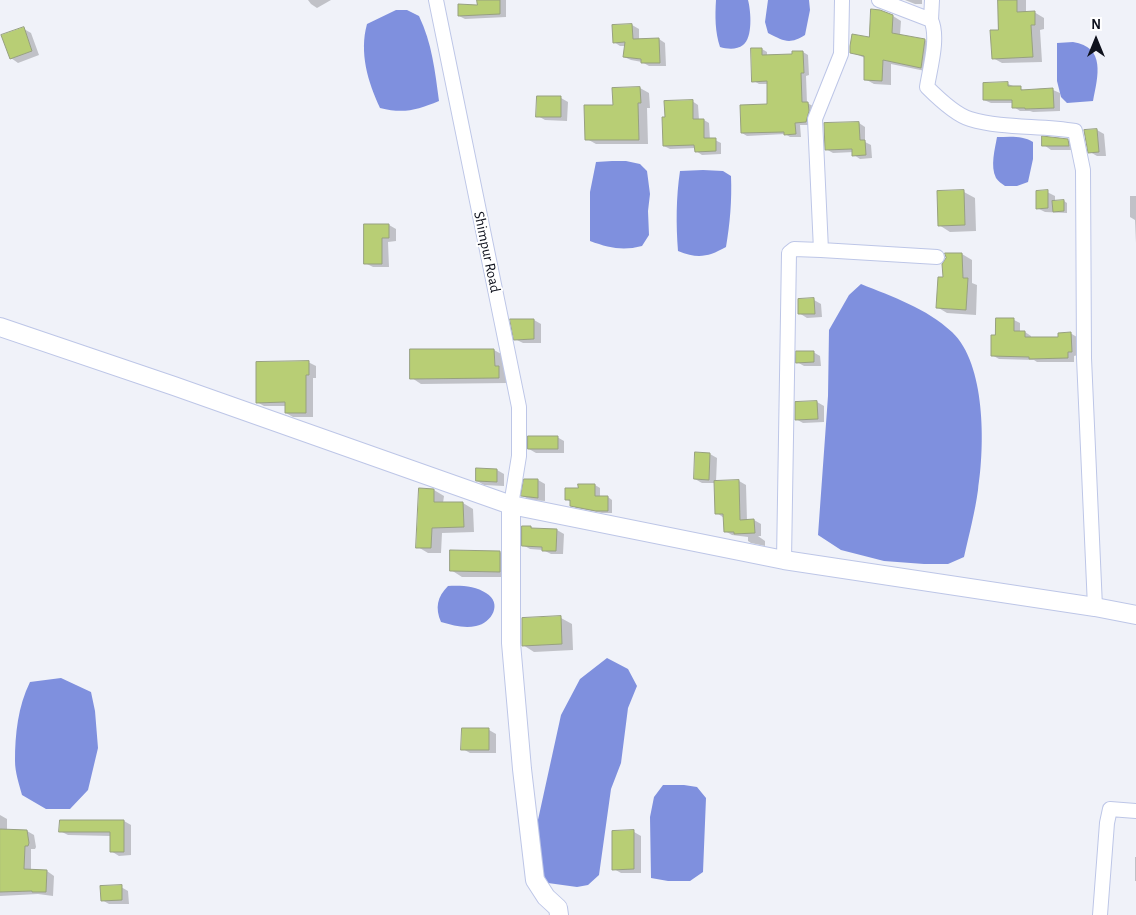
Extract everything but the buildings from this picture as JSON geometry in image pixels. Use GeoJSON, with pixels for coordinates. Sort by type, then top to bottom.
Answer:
{"type":"FeatureCollection","features":[{"type":"Feature","properties":{"kind":"street","name":"Shimpur Road"},"geometry":{"type":"LineString","coordinates":[[436,0],[519,406],[519,456],[511,505]]}},
{"type":"Feature","properties":{"kind":"street"},"geometry":{"type":"LineString","coordinates":[[821,250],[815,119],[841,54],[842,0]]}},
{"type":"Feature","properties":{"kind":"street"},"geometry":{"type":"LineString","coordinates":[[879,0],[931,20]]}},
{"type":"Feature","properties":{"kind":"street"},"geometry":{"type":"LineString","coordinates":[[932,0],[931,20],[935,27],[935,36],[927,86],[938,98],[969,119],[1005,125],[1059,128],[1075,131],[1083,170],[1084,358],[1095,607]]}},
{"type":"Feature","properties":{"kind":"street"},"geometry":{"type":"LineString","coordinates":[[784,560],[789,253],[794,249],[937,257]]}},
{"type":"Feature","properties":{"kind":"street"},"geometry":{"type":"LineString","coordinates":[[0,327],[511,505],[784,560],[1095,607],[1136,615]]}},
{"type":"Feature","properties":{"kind":"street"},"geometry":{"type":"LineString","coordinates":[[511,505],[511,643],[524,788],[535,880],[546,897],[558,908],[559,915]]}},
{"type":"Feature","properties":{"kind":"street"},"geometry":{"type":"LineString","coordinates":[[1100,915],[1107,823],[1110,809],[1136,811]]}},
{"type":"Feature","properties":{"kind":"water"},"geometry":{"type":"Polygon","coordinates":[[[716,0],[748,0],[750,31],[746,42],[741,47],[732,49],[720,47],[717,36],[716,0]]]}},
{"type":"Feature","properties":{"kind":"water"},"geometry":{"type":"Polygon","coordinates":[[[768,0],[809,0],[810,10],[805,35],[795,40],[786,41],[768,33],[765,22],[768,0]]]}},
{"type":"Feature","properties":{"kind":"water"},"geometry":{"type":"Polygon","coordinates":[[[396,10],[407,10],[419,16],[430,47],[439,101],[424,107],[403,111],[380,108],[372,88],[364,56],[367,24],[396,10]]]}},
{"type":"Feature","properties":{"kind":"water"},"geometry":{"type":"Polygon","coordinates":[[[1073,42],[1084,45],[1095,56],[1098,73],[1093,101],[1067,103],[1061,97],[1057,81],[1057,43],[1073,42]]]}},
{"type":"Feature","properties":{"kind":"water"},"geometry":{"type":"Polygon","coordinates":[[[997,137],[1020,137],[1033,142],[1033,159],[1028,182],[1017,186],[1005,186],[996,178],[993,163],[997,137]]]}},
{"type":"Feature","properties":{"kind":"water"},"geometry":{"type":"Polygon","coordinates":[[[612,161],[640,164],[647,171],[650,194],[648,211],[649,235],[642,246],[616,248],[590,241],[590,192],[596,162],[612,161]]]}},
{"type":"Feature","properties":{"kind":"water"},"geometry":{"type":"Polygon","coordinates":[[[680,171],[723,171],[731,176],[729,230],[726,247],[708,255],[697,256],[678,251],[678,191],[680,171]]]}},
{"type":"Feature","properties":{"kind":"water"},"geometry":{"type":"Polygon","coordinates":[[[861,284],[909,304],[942,324],[952,332],[963,346],[971,364],[977,384],[982,429],[980,472],[975,507],[964,557],[948,564],[884,561],[841,550],[818,535],[828,396],[829,330],[849,295],[861,284]]]}},
{"type":"Feature","properties":{"kind":"water"},"geometry":{"type":"Polygon","coordinates":[[[448,586],[468,586],[486,593],[494,602],[495,607],[491,617],[482,624],[472,627],[441,622],[438,603],[441,594],[448,586]]]}},
{"type":"Feature","properties":{"kind":"water"},"geometry":{"type":"Polygon","coordinates":[[[607,658],[628,669],[637,686],[628,708],[621,763],[611,789],[599,875],[588,885],[577,887],[548,883],[543,874],[536,829],[561,715],[580,679],[607,658]]]}},
{"type":"Feature","properties":{"kind":"water"},"geometry":{"type":"Polygon","coordinates":[[[61,678],[91,692],[95,711],[98,748],[88,790],[70,809],[46,809],[22,795],[15,765],[17,730],[20,710],[30,682],[61,678]]]}},
{"type":"Feature","properties":{"kind":"water"},"geometry":{"type":"Polygon","coordinates":[[[663,785],[697,787],[706,798],[703,872],[690,881],[668,881],[651,878],[650,817],[654,797],[663,785]]]}}]}
